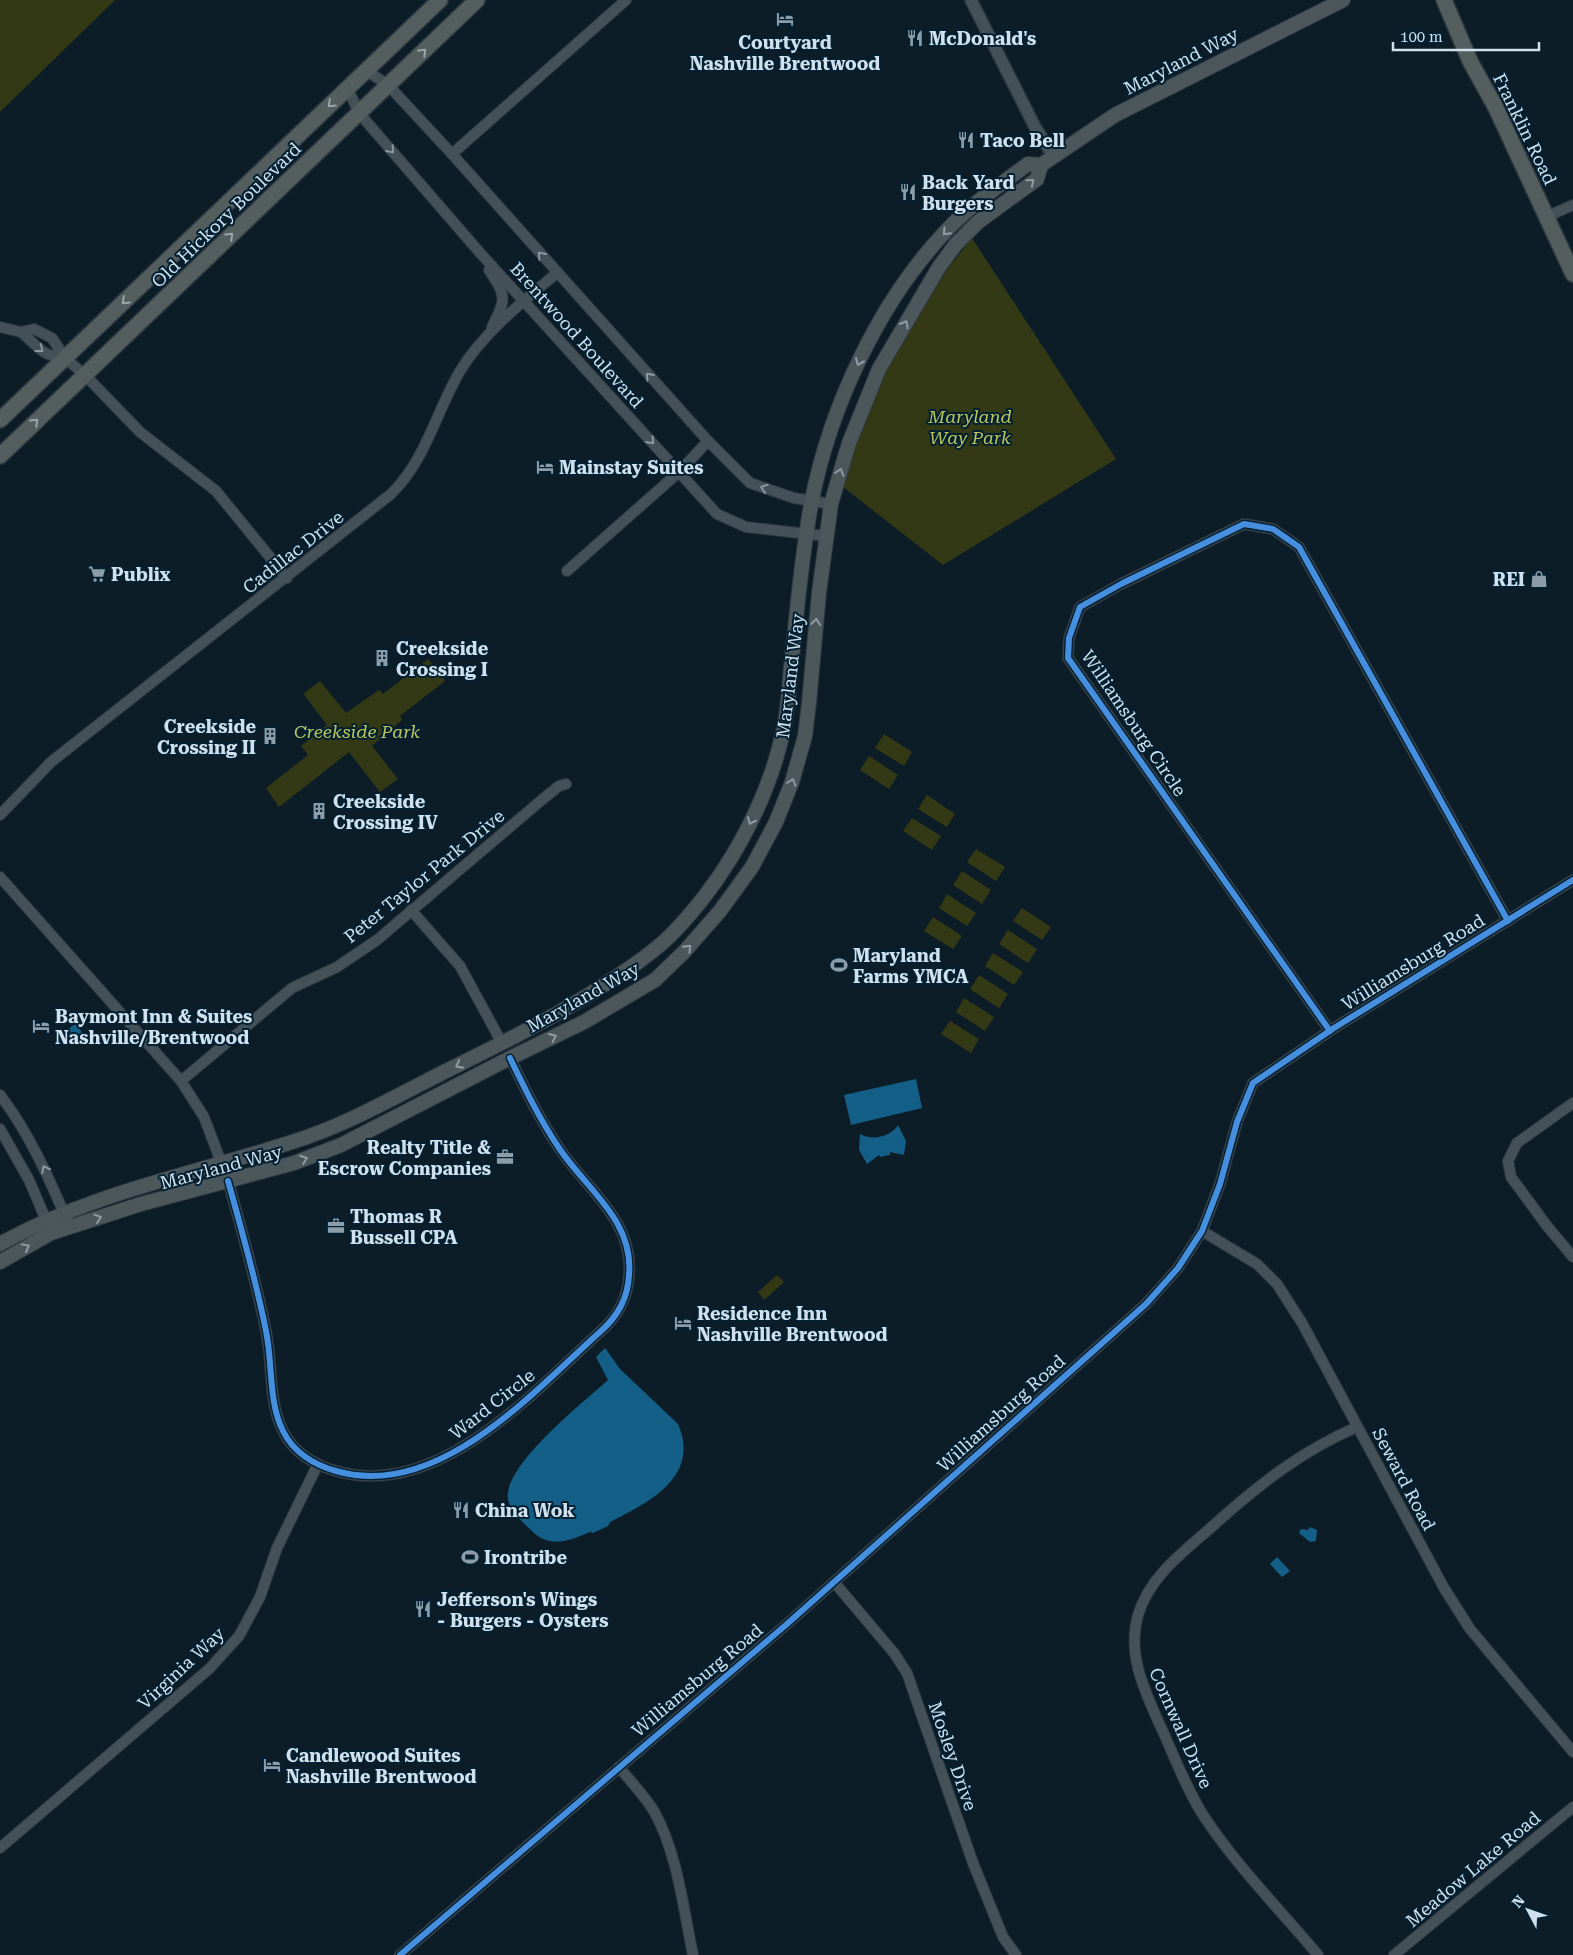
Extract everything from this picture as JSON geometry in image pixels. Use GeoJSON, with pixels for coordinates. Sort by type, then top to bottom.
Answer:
{"type":"FeatureCollection","features":[{"type":"Feature","properties":{"kind":"main road","name":"Old Hickory Boulevard"},"geometry":{"type":"LineString","coordinates":[[0,420],[440,0]]}},
{"type":"Feature","properties":{"kind":"main road","name":"Old Hickory Boulevard"},"geometry":{"type":"LineString","coordinates":[[0,456],[477,0]]}},
{"type":"Feature","properties":{"kind":"main road","name":"Maryland Way"},"geometry":{"type":"LineString","coordinates":[[0,1244],[49,1226],[71,1228],[141,1204],[294,1163],[341,1146],[510,1058],[584,1022],[655,980],[696,939],[741,883],[761,851],[782,810],[792,782],[807,717],[825,536],[831,504],[849,442],[879,369],[919,300],[956,244],[978,222],[1037,179],[1041,165],[1115,115],[1343,0]]}},
{"type":"Feature","properties":{"kind":"main road","name":"Franklin Road"},"geometry":{"type":"LineString","coordinates":[[1444,0],[1573,274]]}},
{"type":"Feature","properties":{"kind":"main road","name":"Maryland Way"},"geometry":{"type":"LineString","coordinates":[[0,1262],[65,1214],[124,1191],[293,1142],[342,1123],[502,1043],[577,1003],[641,961],[670,936],[714,884],[750,826],[771,775],[786,713],[811,502],[829,433],[861,357],[900,288],[945,232],[968,210],[1028,164],[1041,165]]}},
{"type":"Feature","properties":{"kind":"main road"},"geometry":{"type":"LineString","coordinates":[[900,288],[919,300]]}},
{"type":"Feature","properties":{"kind":"main road"},"geometry":{"type":"LineString","coordinates":[[786,713],[807,717]]}},
{"type":"Feature","properties":{"kind":"main road"},"geometry":{"type":"LineString","coordinates":[[760,800],[782,810]]}},
{"type":"Feature","properties":{"kind":"main road"},"geometry":{"type":"LineString","coordinates":[[641,961],[655,980]]}},
{"type":"Feature","properties":{"kind":"main road"},"geometry":{"type":"LineString","coordinates":[[502,1043],[510,1058]]}},
{"type":"Feature","properties":{"kind":"main road"},"geometry":{"type":"LineString","coordinates":[[221,1162],[228,1181]]}},
{"type":"Feature","properties":{"kind":"street"},"geometry":{"type":"LineString","coordinates":[[452,154],[626,0]]}},
{"type":"Feature","properties":{"kind":"street"},"geometry":{"type":"LineString","coordinates":[[971,0],[1036,127],[1053,156]]}},
{"type":"Feature","properties":{"kind":"street","name":"Brentwood Boulevard"},"geometry":{"type":"LineString","coordinates":[[367,71],[388,85],[708,441],[750,483],[794,498],[831,504]]}},
{"type":"Feature","properties":{"kind":"street","name":"Brentwood Boulevard"},"geometry":{"type":"LineString","coordinates":[[348,89],[359,113],[481,254],[718,514],[746,527],[825,536]]}},
{"type":"Feature","properties":{"kind":"street"},"geometry":{"type":"LineString","coordinates":[[1546,217],[1573,205]]}},
{"type":"Feature","properties":{"kind":"street"},"geometry":{"type":"LineString","coordinates":[[481,254],[503,294],[501,309],[487,337]]}},
{"type":"Feature","properties":{"kind":"street","name":"Cadillac Drive"},"geometry":{"type":"LineString","coordinates":[[0,815],[51,762],[287,578],[382,502],[405,480],[422,452],[459,372],[487,337],[524,300],[557,273]]}},
{"type":"Feature","properties":{"kind":"street"},"geometry":{"type":"LineString","coordinates":[[0,328],[21,332],[34,328],[52,338],[65,358],[85,375],[140,432],[221,495],[287,578]]}},
{"type":"Feature","properties":{"kind":"street"},"geometry":{"type":"LineString","coordinates":[[21,332],[40,350],[50,356],[65,358]]}},
{"type":"Feature","properties":{"kind":"street"},"geometry":{"type":"LineString","coordinates":[[566,570],[679,472],[708,441]]}},
{"type":"Feature","properties":{"kind":"street","name":"Williamsburg Circle"},"geometry":{"type":"LineString","coordinates":[[1330,1031],[1068,658],[1069,638],[1080,607],[1121,584],[1244,524],[1273,528],[1299,547],[1508,920]]}},
{"type":"Feature","properties":{"kind":"street","name":"Peter Taylor Park Drive"},"geometry":{"type":"LineString","coordinates":[[181,1081],[292,988],[337,967],[377,940],[544,798],[559,786],[566,784]]}},
{"type":"Feature","properties":{"kind":"street"},"geometry":{"type":"LineString","coordinates":[[0,877],[181,1081],[204,1117],[221,1162]]}},
{"type":"Feature","properties":{"kind":"street","name":"Williamsburg Road"},"geometry":{"type":"LineString","coordinates":[[400,1955],[834,1582],[1146,1304],[1178,1268],[1202,1231],[1220,1184],[1237,1122],[1253,1083],[1330,1031],[1573,880]]}},
{"type":"Feature","properties":{"kind":"street"},"geometry":{"type":"LineString","coordinates":[[411,910],[460,966],[502,1043]]}},
{"type":"Feature","properties":{"kind":"street","name":"Ward Circle"},"geometry":{"type":"LineString","coordinates":[[228,1181],[266,1331],[276,1413],[290,1442],[302,1455],[318,1464],[349,1474],[382,1474],[415,1469],[450,1456],[486,1433],[609,1324],[623,1302],[628,1288],[630,1263],[628,1247],[620,1227],[609,1209],[559,1148],[534,1106],[510,1058]]}},
{"type":"Feature","properties":{"kind":"street"},"geometry":{"type":"LineString","coordinates":[[0,1096],[13,1112],[46,1171],[71,1228]]}},
{"type":"Feature","properties":{"kind":"street"},"geometry":{"type":"LineString","coordinates":[[1573,1103],[1517,1143],[1508,1161],[1511,1177],[1547,1226],[1573,1257]]}},
{"type":"Feature","properties":{"kind":"street"},"geometry":{"type":"LineString","coordinates":[[0,1129],[29,1180],[49,1226]]}},
{"type":"Feature","properties":{"kind":"street","name":"Seward Road"},"geometry":{"type":"LineString","coordinates":[[1202,1231],[1257,1264],[1276,1284],[1302,1323],[1440,1581],[1470,1629],[1573,1752]]}},
{"type":"Feature","properties":{"kind":"street","name":"Cornwall Drive"},"geometry":{"type":"LineString","coordinates":[[1318,1955],[1221,1840],[1192,1797],[1141,1680],[1135,1644],[1138,1616],[1142,1603],[1155,1581],[1167,1567],[1274,1474],[1311,1450],[1358,1427]]}},
{"type":"Feature","properties":{"kind":"street","name":"Virginia Way"},"geometry":{"type":"LineString","coordinates":[[0,1848],[209,1669],[239,1636],[260,1597],[277,1548],[318,1464]]}},
{"type":"Feature","properties":{"kind":"street","name":"Mosley Drive"},"geometry":{"type":"LineString","coordinates":[[834,1582],[894,1653],[907,1673],[973,1863],[1003,1937],[1016,1955]]}},
{"type":"Feature","properties":{"kind":"street"},"geometry":{"type":"LineString","coordinates":[[619,1767],[651,1808],[664,1833],[675,1867],[693,1955]]}},
{"type":"Feature","properties":{"kind":"street","name":"Meadow Lake Road"},"geometry":{"type":"LineString","coordinates":[[1394,1955],[1573,1807]]}},
{"type":"Feature","properties":{"kind":"green space"},"geometry":{"type":"Polygon","coordinates":[[[0,0],[115,0],[0,112],[0,0]]]}},
{"type":"Feature","properties":{"kind":"green space","name":"Maryland Way Park"},"geometry":{"type":"Polygon","coordinates":[[[972,238],[1116,459],[943,565],[843,487],[866,402],[909,317],[972,238]]]}},
{"type":"Feature","properties":{"kind":"green space","name":"Creekside Park"},"geometry":{"type":"Polygon","coordinates":[[[428,659],[445,681],[400,716],[402,720],[372,746],[398,779],[380,792],[349,752],[279,807],[266,788],[308,755],[301,746],[327,725],[304,693],[320,681],[346,713],[379,690],[383,694],[428,659]]]}},
{"type":"Feature","properties":{"kind":"green space"},"geometry":{"type":"Polygon","coordinates":[[[884,734],[912,752],[904,766],[875,748],[884,734]]]}},
{"type":"Feature","properties":{"kind":"green space"},"geometry":{"type":"Polygon","coordinates":[[[869,756],[898,775],[889,789],[860,770],[869,756]]]}},
{"type":"Feature","properties":{"kind":"green space"},"geometry":{"type":"Polygon","coordinates":[[[927,795],[955,814],[947,827],[918,809],[927,795]]]}},
{"type":"Feature","properties":{"kind":"green space"},"geometry":{"type":"Polygon","coordinates":[[[912,818],[941,836],[932,850],[903,831],[912,818]]]}},
{"type":"Feature","properties":{"kind":"green space"},"geometry":{"type":"Polygon","coordinates":[[[976,849],[1005,867],[996,881],[967,862],[976,849]]]}},
{"type":"Feature","properties":{"kind":"green space"},"geometry":{"type":"Polygon","coordinates":[[[962,871],[991,890],[982,904],[953,885],[962,871]]]}},
{"type":"Feature","properties":{"kind":"green space"},"geometry":{"type":"Polygon","coordinates":[[[947,894],[976,913],[967,926],[939,908],[947,894]]]}},
{"type":"Feature","properties":{"kind":"green space"},"geometry":{"type":"Polygon","coordinates":[[[1022,908],[1051,927],[1042,940],[1013,921],[1022,908]]]}},
{"type":"Feature","properties":{"kind":"green space"},"geometry":{"type":"Polygon","coordinates":[[[933,917],[962,936],[953,949],[924,931],[933,917]]]}},
{"type":"Feature","properties":{"kind":"green space"},"geometry":{"type":"Polygon","coordinates":[[[1008,930],[1037,949],[1028,963],[999,944],[1008,930]]]}},
{"type":"Feature","properties":{"kind":"green space"},"geometry":{"type":"Polygon","coordinates":[[[993,953],[1023,972],[1014,985],[985,966],[993,953]]]}},
{"type":"Feature","properties":{"kind":"green space"},"geometry":{"type":"Polygon","coordinates":[[[979,975],[1008,994],[999,1008],[970,989],[979,975]]]}},
{"type":"Feature","properties":{"kind":"green space"},"geometry":{"type":"Polygon","coordinates":[[[964,998],[994,1017],[985,1031],[956,1012],[964,998]]]}},
{"type":"Feature","properties":{"kind":"green space"},"geometry":{"type":"Polygon","coordinates":[[[950,1021],[979,1039],[971,1053],[941,1034],[950,1021]]]}},
{"type":"Feature","properties":{"kind":"green space"},"geometry":{"type":"Polygon","coordinates":[[[777,1275],[784,1282],[764,1300],[758,1292],[777,1275]]]}},
{"type":"Feature","properties":{"kind":"water"},"geometry":{"type":"Polygon","coordinates":[[[75,1024],[87,1038],[80,1044],[67,1030],[75,1024]]]}},
{"type":"Feature","properties":{"kind":"water"},"geometry":{"type":"Polygon","coordinates":[[[916,1079],[922,1108],[851,1125],[844,1095],[916,1079]]]}},
{"type":"Feature","properties":{"kind":"water"},"geometry":{"type":"Polygon","coordinates":[[[898,1125],[906,1141],[904,1155],[890,1152],[890,1155],[880,1157],[879,1155],[867,1164],[859,1150],[860,1134],[870,1137],[881,1137],[891,1132],[898,1125]]]}},
{"type":"Feature","properties":{"kind":"water"},"geometry":{"type":"Polygon","coordinates":[[[605,1348],[620,1369],[678,1424],[683,1443],[682,1459],[677,1473],[667,1486],[640,1506],[610,1522],[608,1526],[593,1533],[590,1532],[559,1542],[545,1540],[528,1527],[512,1508],[508,1500],[510,1486],[518,1470],[547,1435],[608,1380],[596,1357],[605,1348]]]}},
{"type":"Feature","properties":{"kind":"water"},"geometry":{"type":"Polygon","coordinates":[[[1310,1527],[1317,1530],[1316,1541],[1310,1542],[1299,1533],[1301,1529],[1308,1530],[1310,1527]]]}},
{"type":"Feature","properties":{"kind":"water"},"geometry":{"type":"Polygon","coordinates":[[[1277,1557],[1290,1571],[1282,1577],[1270,1564],[1277,1557]]]}},
{"type":"Feature","properties":{"kind":"cycle path"},"geometry":{"type":"LineString","coordinates":[[1330,1031],[1068,658],[1069,638],[1080,607],[1121,584],[1244,524],[1273,529],[1299,547],[1508,921]]}},
{"type":"Feature","properties":{"kind":"cycle path"},"geometry":{"type":"LineString","coordinates":[[400,1955],[787,1624],[1146,1304],[1178,1268],[1202,1231],[1220,1184],[1237,1122],[1253,1083],[1334,1028],[1573,880]]}},
{"type":"Feature","properties":{"kind":"cycle path"},"geometry":{"type":"LineString","coordinates":[[228,1181],[262,1312],[268,1344],[275,1407],[287,1439],[305,1457],[320,1465],[336,1471],[374,1476],[411,1470],[447,1456],[482,1435],[515,1410],[546,1382],[612,1319],[621,1306],[627,1291],[629,1255],[616,1221],[559,1148],[533,1104],[510,1058]]}},
{"type":"Feature","properties":{"kind":"place","name":"Courtyard Nashville Brentwood"},"geometry":{"type":"Point","coordinates":[785,19]}},
{"type":"Feature","properties":{"kind":"place","name":"McDonald's"},"geometry":{"type":"Point","coordinates":[915,38]}},
{"type":"Feature","properties":{"kind":"place","name":"Taco Bell"},"geometry":{"type":"Point","coordinates":[966,140]}},
{"type":"Feature","properties":{"kind":"place","name":"Back Yard Burgers"},"geometry":{"type":"Point","coordinates":[908,192]}},
{"type":"Feature","properties":{"kind":"place","name":"Mainstay Suites"},"geometry":{"type":"Point","coordinates":[545,467]}},
{"type":"Feature","properties":{"kind":"place","name":"Publix"},"geometry":{"type":"Point","coordinates":[97,574]}},
{"type":"Feature","properties":{"kind":"place","name":"REI"},"geometry":{"type":"Point","coordinates":[1539,579]}},
{"type":"Feature","properties":{"kind":"place","name":"Creekside Crossing I"},"geometry":{"type":"Point","coordinates":[382,658]}},
{"type":"Feature","properties":{"kind":"place","name":"Creekside Crossing II"},"geometry":{"type":"Point","coordinates":[270,736]}},
{"type":"Feature","properties":{"kind":"place","name":"Creekside Crossing IV"},"geometry":{"type":"Point","coordinates":[319,811]}},
{"type":"Feature","properties":{"kind":"place","name":"Maryland Farms YMCA"},"geometry":{"type":"Point","coordinates":[839,965]}},
{"type":"Feature","properties":{"kind":"place","name":"Baymont Inn & Suites Nashville/Brentwood"},"geometry":{"type":"Point","coordinates":[41,1026]}},
{"type":"Feature","properties":{"kind":"place","name":"Realty Title & Escrow Companies"},"geometry":{"type":"Point","coordinates":[505,1157]}},
{"type":"Feature","properties":{"kind":"place","name":"Thomas R Bussell CPA"},"geometry":{"type":"Point","coordinates":[336,1226]}},
{"type":"Feature","properties":{"kind":"place","name":"Residence Inn Nashville Brentwood"},"geometry":{"type":"Point","coordinates":[683,1323]}},
{"type":"Feature","properties":{"kind":"place","name":"China Wok"},"geometry":{"type":"Point","coordinates":[461,1510]}},
{"type":"Feature","properties":{"kind":"place","name":"Irontribe"},"geometry":{"type":"Point","coordinates":[470,1557]}},
{"type":"Feature","properties":{"kind":"place","name":"Jefferson's Wings - Burgers - Oysters"},"geometry":{"type":"Point","coordinates":[423,1609]}},
{"type":"Feature","properties":{"kind":"place","name":"Candlewood Suites Nashville Brentwood"},"geometry":{"type":"Point","coordinates":[272,1765]}}]}
